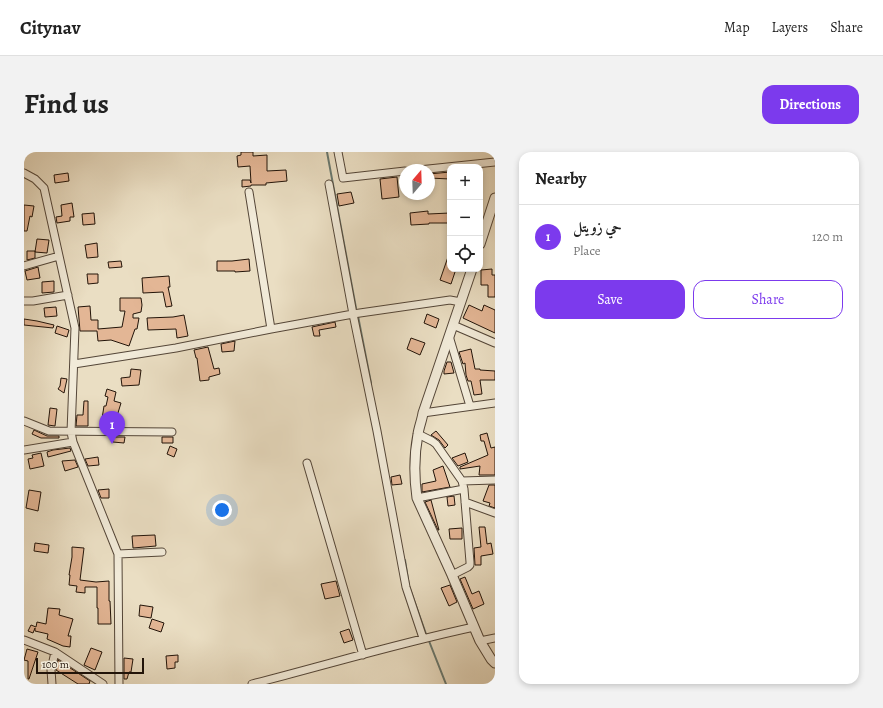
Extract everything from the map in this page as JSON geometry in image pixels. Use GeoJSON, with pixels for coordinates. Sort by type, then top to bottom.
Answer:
{"type":"FeatureCollection","features":[{"type":"Feature","properties":{"kind":"street"},"geometry":{"type":"LineString","coordinates":[[338,152],[343,178],[399,173]]}},
{"type":"Feature","properties":{"kind":"street"},"geometry":{"type":"LineString","coordinates":[[435,168],[495,162]]}},
{"type":"Feature","properties":{"kind":"street"},"geometry":{"type":"LineString","coordinates":[[24,173],[35,179],[44,188],[75,328],[71,432],[73,442],[118,554],[119,684]]}},
{"type":"Feature","properties":{"kind":"street"},"geometry":{"type":"LineString","coordinates":[[329,184],[406,587],[422,638]]}},
{"type":"Feature","properties":{"kind":"street"},"geometry":{"type":"LineString","coordinates":[[249,192],[271,329]]}},
{"type":"Feature","properties":{"kind":"street"},"geometry":{"type":"LineString","coordinates":[[483,236],[495,198]]}},
{"type":"Feature","properties":{"kind":"street"},"geometry":{"type":"LineString","coordinates":[[24,266],[59,256]]}},
{"type":"Feature","properties":{"kind":"street"},"geometry":{"type":"LineString","coordinates":[[471,272],[423,412],[418,434],[415,468],[417,498],[480,641],[495,663]]}},
{"type":"Feature","properties":{"kind":"street"},"geometry":{"type":"LineString","coordinates":[[24,301],[33,301],[68,295]]}},
{"type":"Feature","properties":{"kind":"street"},"geometry":{"type":"LineString","coordinates":[[74,364],[176,348],[353,314],[450,300],[461,302]]}},
{"type":"Feature","properties":{"kind":"street"},"geometry":{"type":"LineString","coordinates":[[453,325],[495,343]]}},
{"type":"Feature","properties":{"kind":"street"},"geometry":{"type":"LineString","coordinates":[[449,336],[470,406]]}},
{"type":"Feature","properties":{"kind":"street"},"geometry":{"type":"LineString","coordinates":[[423,412],[495,403]]}},
{"type":"Feature","properties":{"kind":"street"},"geometry":{"type":"LineString","coordinates":[[24,421],[49,431],[172,432]]}},
{"type":"Feature","properties":{"kind":"street"},"geometry":{"type":"LineString","coordinates":[[418,434],[436,444],[462,481],[464,489],[470,565],[452,575]]}},
{"type":"Feature","properties":{"kind":"street"},"geometry":{"type":"LineString","coordinates":[[24,450],[73,442]]}},
{"type":"Feature","properties":{"kind":"street"},"geometry":{"type":"LineString","coordinates":[[307,464],[363,655]]}},
{"type":"Feature","properties":{"kind":"street"},"geometry":{"type":"LineString","coordinates":[[462,481],[495,480]]}},
{"type":"Feature","properties":{"kind":"street"},"geometry":{"type":"LineString","coordinates":[[417,498],[464,489]]}},
{"type":"Feature","properties":{"kind":"street"},"geometry":{"type":"LineString","coordinates":[[465,502],[495,513]]}},
{"type":"Feature","properties":{"kind":"street"},"geometry":{"type":"LineString","coordinates":[[118,554],[162,552]]}},
{"type":"Feature","properties":{"kind":"street"},"geometry":{"type":"LineString","coordinates":[[252,684],[422,638],[474,627]]}},
{"type":"Feature","properties":{"kind":"street"},"geometry":{"type":"LineString","coordinates":[[480,641],[495,638]]}},
{"type":"Feature","properties":{"kind":"street"},"geometry":{"type":"LineString","coordinates":[[24,640],[55,652],[103,684]]}},
{"type":"Feature","properties":{"kind":"street"},"geometry":{"type":"LineString","coordinates":[[52,684],[51,670],[55,652]]}},
{"type":"Feature","properties":{"kind":"building"},"geometry":{"type":"Polygon","coordinates":[[[241,152],[253,152],[253,156],[267,155],[267,171],[286,170],[287,181],[242,187],[242,180],[250,180],[251,183],[250,166],[238,167],[237,156],[241,155],[241,152]]]}},
{"type":"Feature","properties":{"kind":"building"},"geometry":{"type":"Polygon","coordinates":[[[447,172],[447,179],[435,178],[435,173],[447,172]]]}},
{"type":"Feature","properties":{"kind":"building"},"geometry":{"type":"Polygon","coordinates":[[[68,173],[69,181],[55,183],[54,175],[68,173]]]}},
{"type":"Feature","properties":{"kind":"building"},"geometry":{"type":"Polygon","coordinates":[[[397,177],[399,197],[382,199],[380,179],[397,177]]]}},
{"type":"Feature","properties":{"kind":"building"},"geometry":{"type":"Polygon","coordinates":[[[351,192],[354,203],[339,206],[337,194],[351,192]]]}},
{"type":"Feature","properties":{"kind":"building"},"geometry":{"type":"Polygon","coordinates":[[[72,203],[74,217],[70,217],[70,221],[57,223],[56,217],[62,216],[61,205],[72,203]]]}},
{"type":"Feature","properties":{"kind":"building"},"geometry":{"type":"Polygon","coordinates":[[[24,205],[34,206],[27,231],[24,231],[24,205]]]}},
{"type":"Feature","properties":{"kind":"building"},"geometry":{"type":"Polygon","coordinates":[[[428,211],[428,214],[447,213],[447,223],[411,225],[410,213],[428,211]]]}},
{"type":"Feature","properties":{"kind":"building"},"geometry":{"type":"Polygon","coordinates":[[[94,213],[95,224],[83,225],[82,214],[94,213]]]}},
{"type":"Feature","properties":{"kind":"building"},"geometry":{"type":"Polygon","coordinates":[[[37,239],[49,240],[47,253],[35,252],[37,239]]]}},
{"type":"Feature","properties":{"kind":"building"},"geometry":{"type":"Polygon","coordinates":[[[97,243],[98,257],[87,258],[85,245],[97,243]]]}},
{"type":"Feature","properties":{"kind":"building"},"geometry":{"type":"Polygon","coordinates":[[[27,251],[35,251],[35,258],[27,260],[27,251]]]}},
{"type":"Feature","properties":{"kind":"building"},"geometry":{"type":"Polygon","coordinates":[[[249,259],[250,271],[217,271],[217,261],[249,259]]]}},
{"type":"Feature","properties":{"kind":"building"},"geometry":{"type":"Polygon","coordinates":[[[447,260],[447,272],[455,272],[451,284],[440,280],[447,260]]]}},
{"type":"Feature","properties":{"kind":"building"},"geometry":{"type":"Polygon","coordinates":[[[121,261],[122,267],[109,268],[108,262],[121,261]]]}},
{"type":"Feature","properties":{"kind":"building"},"geometry":{"type":"Polygon","coordinates":[[[38,267],[40,278],[27,280],[25,271],[38,267]]]}},
{"type":"Feature","properties":{"kind":"building"},"geometry":{"type":"Polygon","coordinates":[[[492,269],[492,275],[495,275],[495,297],[488,297],[488,285],[481,285],[481,272],[483,272],[483,270],[492,269]]]}},
{"type":"Feature","properties":{"kind":"building"},"geometry":{"type":"Polygon","coordinates":[[[87,274],[98,274],[98,283],[88,284],[87,274]]]}},
{"type":"Feature","properties":{"kind":"building"},"geometry":{"type":"Polygon","coordinates":[[[169,276],[170,287],[168,287],[172,306],[166,307],[163,292],[143,293],[142,278],[169,276]]]}},
{"type":"Feature","properties":{"kind":"building"},"geometry":{"type":"Polygon","coordinates":[[[54,281],[54,292],[42,293],[42,282],[54,281]]]}},
{"type":"Feature","properties":{"kind":"building"},"geometry":{"type":"Polygon","coordinates":[[[120,298],[141,298],[141,312],[133,314],[133,318],[139,318],[137,329],[135,329],[129,346],[111,340],[98,341],[97,331],[80,331],[78,307],[90,306],[91,320],[98,320],[98,329],[122,327],[125,311],[120,311],[120,298]]]}},
{"type":"Feature","properties":{"kind":"building"},"geometry":{"type":"Polygon","coordinates":[[[469,305],[482,311],[484,305],[495,310],[495,333],[463,318],[469,305]]]}},
{"type":"Feature","properties":{"kind":"building"},"geometry":{"type":"Polygon","coordinates":[[[56,307],[57,316],[45,317],[44,308],[56,307]]]}},
{"type":"Feature","properties":{"kind":"building"},"geometry":{"type":"Polygon","coordinates":[[[427,314],[439,319],[436,328],[424,323],[427,314]]]}},
{"type":"Feature","properties":{"kind":"building"},"geometry":{"type":"Polygon","coordinates":[[[184,315],[188,336],[177,338],[176,329],[148,330],[147,318],[184,315]]]}},
{"type":"Feature","properties":{"kind":"building"},"geometry":{"type":"Polygon","coordinates":[[[24,319],[54,325],[53,328],[24,325],[24,319]]]}},
{"type":"Feature","properties":{"kind":"building"},"geometry":{"type":"Polygon","coordinates":[[[335,322],[336,327],[319,330],[320,336],[314,336],[312,327],[335,322]]]}},
{"type":"Feature","properties":{"kind":"building"},"geometry":{"type":"Polygon","coordinates":[[[57,326],[69,330],[67,337],[55,333],[57,326]]]}},
{"type":"Feature","properties":{"kind":"building"},"geometry":{"type":"Polygon","coordinates":[[[411,338],[425,343],[420,355],[407,349],[411,338]]]}},
{"type":"Feature","properties":{"kind":"building"},"geometry":{"type":"Polygon","coordinates":[[[235,341],[234,351],[222,352],[221,344],[235,341]]]}},
{"type":"Feature","properties":{"kind":"building"},"geometry":{"type":"Polygon","coordinates":[[[208,347],[214,369],[219,368],[220,374],[209,377],[209,380],[200,381],[197,358],[194,350],[208,347]]]}},
{"type":"Feature","properties":{"kind":"building"},"geometry":{"type":"Polygon","coordinates":[[[471,349],[475,369],[495,371],[495,380],[480,380],[482,394],[474,395],[471,381],[468,381],[466,375],[465,363],[463,364],[459,352],[471,349]]]}},
{"type":"Feature","properties":{"kind":"building"},"geometry":{"type":"Polygon","coordinates":[[[447,362],[451,362],[454,373],[444,374],[447,362]]]}},
{"type":"Feature","properties":{"kind":"building"},"geometry":{"type":"Polygon","coordinates":[[[131,369],[141,370],[139,385],[122,386],[121,378],[130,377],[131,369]]]}},
{"type":"Feature","properties":{"kind":"building"},"geometry":{"type":"Polygon","coordinates":[[[61,378],[67,379],[64,393],[58,389],[61,378]]]}},
{"type":"Feature","properties":{"kind":"building"},"geometry":{"type":"Polygon","coordinates":[[[107,389],[116,392],[114,401],[121,403],[117,416],[119,416],[117,427],[101,425],[104,406],[106,406],[108,397],[105,396],[107,389]]]}},
{"type":"Feature","properties":{"kind":"building"},"geometry":{"type":"Polygon","coordinates":[[[84,401],[88,401],[88,426],[76,426],[77,415],[83,415],[84,401]]]}},
{"type":"Feature","properties":{"kind":"building"},"geometry":{"type":"Polygon","coordinates":[[[50,408],[57,409],[55,426],[48,425],[50,408]]]}},
{"type":"Feature","properties":{"kind":"building"},"geometry":{"type":"Polygon","coordinates":[[[34,430],[47,436],[59,436],[59,438],[41,438],[32,434],[34,430]]]}},
{"type":"Feature","properties":{"kind":"building"},"geometry":{"type":"Polygon","coordinates":[[[436,431],[448,445],[445,448],[439,440],[431,435],[436,431]]]}},
{"type":"Feature","properties":{"kind":"building"},"geometry":{"type":"Polygon","coordinates":[[[487,433],[491,448],[495,447],[495,475],[479,475],[480,466],[460,469],[460,467],[488,455],[484,441],[481,441],[480,435],[487,433]]]}},
{"type":"Feature","properties":{"kind":"building"},"geometry":{"type":"Polygon","coordinates":[[[113,437],[125,437],[124,443],[113,442],[113,437]]]}},
{"type":"Feature","properties":{"kind":"building"},"geometry":{"type":"Polygon","coordinates":[[[162,437],[173,437],[173,443],[162,443],[162,437]]]}},
{"type":"Feature","properties":{"kind":"building"},"geometry":{"type":"Polygon","coordinates":[[[170,446],[177,449],[174,457],[167,454],[170,446]]]}},
{"type":"Feature","properties":{"kind":"building"},"geometry":{"type":"Polygon","coordinates":[[[70,448],[71,451],[48,457],[47,452],[70,448]]]}},
{"type":"Feature","properties":{"kind":"building"},"geometry":{"type":"Polygon","coordinates":[[[41,453],[44,466],[30,469],[28,459],[33,458],[32,455],[41,453]]]}},
{"type":"Feature","properties":{"kind":"building"},"geometry":{"type":"Polygon","coordinates":[[[465,453],[468,462],[458,466],[452,458],[465,453]]]}},
{"type":"Feature","properties":{"kind":"building"},"geometry":{"type":"Polygon","coordinates":[[[98,457],[99,465],[88,466],[85,459],[98,457]]]}},
{"type":"Feature","properties":{"kind":"building"},"geometry":{"type":"Polygon","coordinates":[[[75,460],[78,467],[65,471],[62,461],[75,460]]]}},
{"type":"Feature","properties":{"kind":"building"},"geometry":{"type":"Polygon","coordinates":[[[443,466],[450,487],[422,492],[422,484],[436,481],[433,470],[443,466]]]}},
{"type":"Feature","properties":{"kind":"building"},"geometry":{"type":"Polygon","coordinates":[[[400,475],[402,484],[392,485],[391,477],[400,475]]]}},
{"type":"Feature","properties":{"kind":"building"},"geometry":{"type":"Polygon","coordinates":[[[489,485],[495,485],[495,508],[489,506],[490,503],[483,501],[489,485]]]}},
{"type":"Feature","properties":{"kind":"building"},"geometry":{"type":"Polygon","coordinates":[[[109,489],[109,498],[101,498],[98,490],[109,489]]]}},
{"type":"Feature","properties":{"kind":"building"},"geometry":{"type":"Polygon","coordinates":[[[29,490],[41,492],[38,511],[26,508],[29,490]]]}},
{"type":"Feature","properties":{"kind":"building"},"geometry":{"type":"Polygon","coordinates":[[[454,496],[455,505],[448,506],[447,497],[454,496]]]}},
{"type":"Feature","properties":{"kind":"building"},"geometry":{"type":"Polygon","coordinates":[[[431,500],[439,530],[425,502],[431,500]]]}},
{"type":"Feature","properties":{"kind":"building"},"geometry":{"type":"Polygon","coordinates":[[[479,527],[485,527],[487,544],[491,543],[493,554],[481,556],[481,565],[475,565],[474,548],[481,547],[479,527]]]}},
{"type":"Feature","properties":{"kind":"building"},"geometry":{"type":"Polygon","coordinates":[[[462,528],[462,539],[450,539],[449,529],[462,528]]]}},
{"type":"Feature","properties":{"kind":"building"},"geometry":{"type":"Polygon","coordinates":[[[155,535],[156,546],[133,548],[132,536],[155,535]]]}},
{"type":"Feature","properties":{"kind":"building"},"geometry":{"type":"Polygon","coordinates":[[[35,543],[49,545],[48,553],[34,551],[35,543]]]}},
{"type":"Feature","properties":{"kind":"building"},"geometry":{"type":"Polygon","coordinates":[[[72,547],[84,548],[80,580],[96,582],[109,581],[111,624],[98,624],[97,587],[85,587],[85,593],[76,592],[77,586],[69,585],[72,547]]]}},
{"type":"Feature","properties":{"kind":"building"},"geometry":{"type":"Polygon","coordinates":[[[465,577],[472,594],[479,591],[484,604],[473,609],[460,579],[465,577]]]}},
{"type":"Feature","properties":{"kind":"building"},"geometry":{"type":"Polygon","coordinates":[[[336,581],[340,596],[325,599],[321,584],[336,581]]]}},
{"type":"Feature","properties":{"kind":"building"},"geometry":{"type":"Polygon","coordinates":[[[450,585],[457,602],[449,606],[441,588],[450,585]]]}},
{"type":"Feature","properties":{"kind":"building"},"geometry":{"type":"Polygon","coordinates":[[[140,605],[153,607],[151,618],[139,616],[140,605]]]}},
{"type":"Feature","properties":{"kind":"building"},"geometry":{"type":"Polygon","coordinates":[[[48,608],[60,609],[59,615],[73,619],[68,636],[71,636],[70,647],[63,646],[47,639],[48,634],[35,631],[35,628],[33,633],[28,631],[31,625],[36,627],[37,622],[46,624],[48,608]]]}},
{"type":"Feature","properties":{"kind":"building"},"geometry":{"type":"Polygon","coordinates":[[[152,619],[164,623],[161,632],[149,628],[152,619]]]}},
{"type":"Feature","properties":{"kind":"building"},"geometry":{"type":"Polygon","coordinates":[[[349,629],[353,640],[344,643],[340,632],[349,629]]]}},
{"type":"Feature","properties":{"kind":"building"},"geometry":{"type":"Polygon","coordinates":[[[91,648],[102,652],[95,670],[84,665],[91,648]]]}},
{"type":"Feature","properties":{"kind":"building"},"geometry":{"type":"Polygon","coordinates":[[[27,649],[38,652],[29,679],[28,661],[24,660],[27,649]]]}},
{"type":"Feature","properties":{"kind":"building"},"geometry":{"type":"Polygon","coordinates":[[[178,655],[178,662],[175,662],[175,668],[167,669],[166,656],[178,655]]]}},
{"type":"Feature","properties":{"kind":"building"},"geometry":{"type":"Polygon","coordinates":[[[124,658],[133,659],[131,672],[129,672],[127,679],[124,679],[124,658]]]}},
{"type":"Feature","properties":{"kind":"building"},"geometry":{"type":"Polygon","coordinates":[[[58,660],[90,681],[89,684],[78,684],[56,670],[58,660]]]}},
{"type":"Feature","properties":{"kind":"waterway"},"geometry":{"type":"LineString","coordinates":[[327,152],[356,308]]}},
{"type":"Feature","properties":{"kind":"waterway"},"geometry":{"type":"LineString","coordinates":[[358,316],[371,383]]}},
{"type":"Feature","properties":{"kind":"waterway"},"geometry":{"type":"LineString","coordinates":[[405,560],[409,586],[426,634]]}},
{"type":"Feature","properties":{"kind":"waterway"},"geometry":{"type":"LineString","coordinates":[[429,641],[446,684]]}},
{"type":"Feature","properties":{"kind":"place","name":"حي زويتل"},"geometry":{"type":"Point","coordinates":[112,444]}}]}
